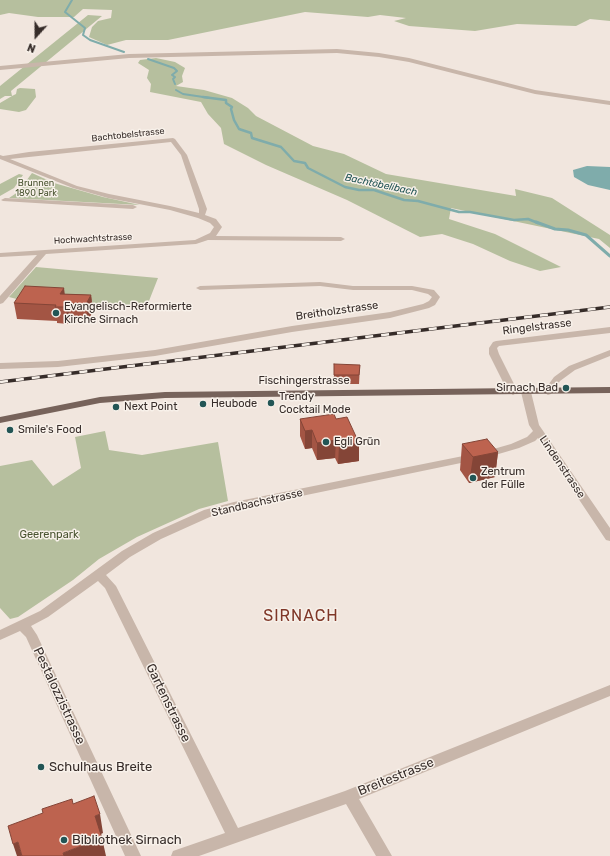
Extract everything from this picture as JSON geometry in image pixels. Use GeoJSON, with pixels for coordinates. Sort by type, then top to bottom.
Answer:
{"type":"FeatureCollection","features":[{"type":"Feature","properties":{"kind":"main road","name":"Fischingerstrasse"},"geometry":{"type":"LineString","coordinates":[[0,420],[100,400],[165,395],[548,392],[610,390]]}},
{"type":"Feature","properties":{"kind":"street"},"geometry":{"type":"LineString","coordinates":[[0,68],[129,56],[337,51],[379,55],[409,60],[535,92],[610,104]]}},
{"type":"Feature","properties":{"kind":"street","name":"Bachtobelstrasse"},"geometry":{"type":"LineString","coordinates":[[1,158],[173,140],[184,155],[203,209],[201,216]]}},
{"type":"Feature","properties":{"kind":"street"},"geometry":{"type":"LineString","coordinates":[[1,158],[52,180],[75,187],[108,196],[157,205],[209,218],[217,224],[217,230],[210,238]]}},
{"type":"Feature","properties":{"kind":"street"},"geometry":{"type":"LineString","coordinates":[[6,200],[143,207],[157,205]]}},
{"type":"Feature","properties":{"kind":"street","name":"Hochwachtstrasse"},"geometry":{"type":"LineString","coordinates":[[1,299],[45,251],[188,243],[210,238],[341,239]]}},
{"type":"Feature","properties":{"kind":"street"},"geometry":{"type":"LineString","coordinates":[[0,255],[45,251]]}},
{"type":"Feature","properties":{"kind":"street","name":"Breitholzstrasse"},"geometry":{"type":"LineString","coordinates":[[0,366],[58,364],[163,352],[292,329],[390,315],[426,306],[432,303],[436,298],[431,292],[412,288],[353,288],[320,284],[200,288]]}},
{"type":"Feature","properties":{"kind":"street","name":"Ringelstrasse"},"geometry":{"type":"LineString","coordinates":[[513,392],[494,354],[493,348],[496,344],[610,330]]}},
{"type":"Feature","properties":{"kind":"street"},"geometry":{"type":"LineString","coordinates":[[548,392],[557,379],[572,368],[610,353]]}},
{"type":"Feature","properties":{"kind":"street","name":"Lindenstrasse"},"geometry":{"type":"LineString","coordinates":[[526,392],[532,420],[538,432],[610,537]]}},
{"type":"Feature","properties":{"kind":"street","name":"Standbachstrasse"},"geometry":{"type":"LineString","coordinates":[[0,635],[44,614],[126,554],[151,540],[208,513],[234,506],[485,455],[515,446],[531,439],[538,432]]}},
{"type":"Feature","properties":{"kind":"street","name":"Gartenstrasse"},"geometry":{"type":"LineString","coordinates":[[98,574],[110,586],[234,836]]}},
{"type":"Feature","properties":{"kind":"street","name":"Pestalozzistrasse"},"geometry":{"type":"LineString","coordinates":[[23,625],[31,635],[133,856]]}},
{"type":"Feature","properties":{"kind":"street","name":"Breitestrasse"},"geometry":{"type":"LineString","coordinates":[[180,856],[349,796],[610,690]]}},
{"type":"Feature","properties":{"kind":"street"},"geometry":{"type":"LineString","coordinates":[[349,796],[384,856]]}},
{"type":"Feature","properties":{"kind":"green space"},"geometry":{"type":"Polygon","coordinates":[[[0,0],[610,0],[610,21],[590,19],[576,26],[517,24],[475,31],[409,26],[394,21],[406,18],[380,15],[368,17],[305,12],[168,40],[126,40],[107,45],[89,37],[92,27],[98,21],[111,18],[112,10],[83,9],[74,17],[38,17],[9,13],[0,15],[0,0]]]}},
{"type":"Feature","properties":{"kind":"green space"},"geometry":{"type":"Polygon","coordinates":[[[88,15],[102,16],[11,91],[12,96],[5,96],[0,99],[0,86],[88,15]]]}},
{"type":"Feature","properties":{"kind":"green space"},"geometry":{"type":"Polygon","coordinates":[[[156,58],[175,62],[185,68],[182,76],[183,82],[176,86],[204,90],[232,98],[248,108],[256,116],[313,146],[344,154],[386,174],[516,196],[515,189],[552,198],[610,235],[610,248],[599,239],[451,208],[449,219],[495,234],[561,267],[540,271],[510,261],[473,244],[442,234],[420,237],[347,200],[266,165],[224,144],[221,128],[208,114],[201,102],[150,92],[151,84],[147,78],[149,70],[138,63],[140,60],[156,58]]]}},
{"type":"Feature","properties":{"kind":"green space"},"geometry":{"type":"Polygon","coordinates":[[[20,88],[35,89],[36,97],[26,110],[19,112],[0,109],[0,103],[16,94],[17,89],[20,88]]]}},
{"type":"Feature","properties":{"kind":"green space","name":"Brunnen 1890 Park"},"geometry":{"type":"Polygon","coordinates":[[[32,173],[54,183],[103,197],[140,205],[9,198],[18,192],[32,173]]]}},
{"type":"Feature","properties":{"kind":"green space"},"geometry":{"type":"Polygon","coordinates":[[[19,174],[23,175],[14,188],[0,196],[0,184],[19,174]]]}},
{"type":"Feature","properties":{"kind":"green space"},"geometry":{"type":"Polygon","coordinates":[[[36,267],[158,278],[147,306],[97,306],[93,311],[32,303],[9,297],[36,267]]]}},
{"type":"Feature","properties":{"kind":"green space","name":"Geerenpark"},"geometry":{"type":"Polygon","coordinates":[[[105,431],[109,450],[142,455],[218,442],[228,501],[199,509],[137,537],[99,559],[73,580],[18,617],[10,619],[0,608],[0,466],[32,460],[53,486],[81,468],[75,437],[105,431]]]}},
{"type":"Feature","properties":{"kind":"water"},"geometry":{"type":"Polygon","coordinates":[[[587,166],[610,167],[610,190],[588,185],[574,177],[573,170],[587,166]]]}},
{"type":"Feature","properties":{"kind":"building"},"geometry":{"type":"Polygon","coordinates":[[[25,286],[64,288],[60,294],[91,295],[86,304],[68,303],[66,307],[55,307],[56,305],[14,303],[25,286]]]}},
{"type":"Feature","properties":{"kind":"building"},"geometry":{"type":"Polygon","coordinates":[[[334,364],[360,365],[359,375],[334,375],[334,364]]]}},
{"type":"Feature","properties":{"kind":"building"},"geometry":{"type":"Polygon","coordinates":[[[334,414],[336,419],[347,417],[359,443],[339,446],[336,440],[317,443],[312,430],[305,431],[300,419],[334,414]]]}},
{"type":"Feature","properties":{"kind":"building"},"geometry":{"type":"Polygon","coordinates":[[[487,439],[498,452],[473,457],[462,444],[487,439]]]}},
{"type":"Feature","properties":{"kind":"building"},"geometry":{"type":"Polygon","coordinates":[[[94,796],[100,814],[95,816],[102,838],[63,853],[64,856],[22,856],[18,842],[13,844],[8,826],[43,813],[42,809],[72,799],[73,804],[94,796]]]}},
{"type":"Feature","properties":{"kind":"waterway","name":"Bachtöbelibach"},"geometry":{"type":"LineString","coordinates":[[72,0],[65,12],[85,28],[83,35],[90,40],[124,52]]}},
{"type":"Feature","properties":{"kind":"waterway","name":"Bachtöbelibach"},"geometry":{"type":"LineString","coordinates":[[148,59],[174,68],[177,71],[172,75],[175,77],[173,79],[175,84]]}},
{"type":"Feature","properties":{"kind":"waterway","name":"Bachtöbelibach"},"geometry":{"type":"LineString","coordinates":[[176,90],[183,94],[205,97]]}},
{"type":"Feature","properties":{"kind":"waterway","name":"Bachtöbelibach"},"geometry":{"type":"LineString","coordinates":[[205,97],[226,100],[226,103],[232,107],[231,109],[234,120],[239,129],[251,133],[252,138],[281,147],[294,161],[305,163],[308,168],[345,187],[359,190],[374,190],[404,200],[418,201],[459,212],[470,212],[514,220],[528,219],[538,223]]}},
{"type":"Feature","properties":{"kind":"waterway","name":"Bachtöbelibach"},"geometry":{"type":"LineString","coordinates":[[205,97],[210,98]]}},
{"type":"Feature","properties":{"kind":"waterway","name":"Bachtöbelibach"},"geometry":{"type":"LineString","coordinates":[[536,222],[555,229],[568,230],[586,235],[610,256]]}},
{"type":"Feature","properties":{"kind":"railway"},"geometry":{"type":"LineString","coordinates":[[0,382],[610,307]]}},
{"type":"Feature","properties":{"kind":"place","name":"Evangelisch-Reformierte Kirche Sirnach"},"geometry":{"type":"Point","coordinates":[56,313]}},
{"type":"Feature","properties":{"kind":"place","name":"Sirnach Bad"},"geometry":{"type":"Point","coordinates":[566,388]}},
{"type":"Feature","properties":{"kind":"place","name":"Trendy Cocktail Mode"},"geometry":{"type":"Point","coordinates":[271,403]}},
{"type":"Feature","properties":{"kind":"place","name":"Heubode"},"geometry":{"type":"Point","coordinates":[203,404]}},
{"type":"Feature","properties":{"kind":"place","name":"Next Point"},"geometry":{"type":"Point","coordinates":[116,407]}},
{"type":"Feature","properties":{"kind":"place","name":"Smile's Food"},"geometry":{"type":"Point","coordinates":[10,430]}},
{"type":"Feature","properties":{"kind":"place","name":"Egli Grün"},"geometry":{"type":"Point","coordinates":[326,442]}},
{"type":"Feature","properties":{"kind":"place","name":"Zentrum der Fülle"},"geometry":{"type":"Point","coordinates":[473,478]}},
{"type":"Feature","properties":{"kind":"place","name":"Schulhaus Breite"},"geometry":{"type":"Point","coordinates":[41,767]}},
{"type":"Feature","properties":{"kind":"place","name":"Bibliothek Sirnach"},"geometry":{"type":"Point","coordinates":[64,840]}},
{"type":"Feature","properties":{"kind":"district","name":"SIRNACH"},"geometry":{"type":"Point","coordinates":[301,616]}}]}
